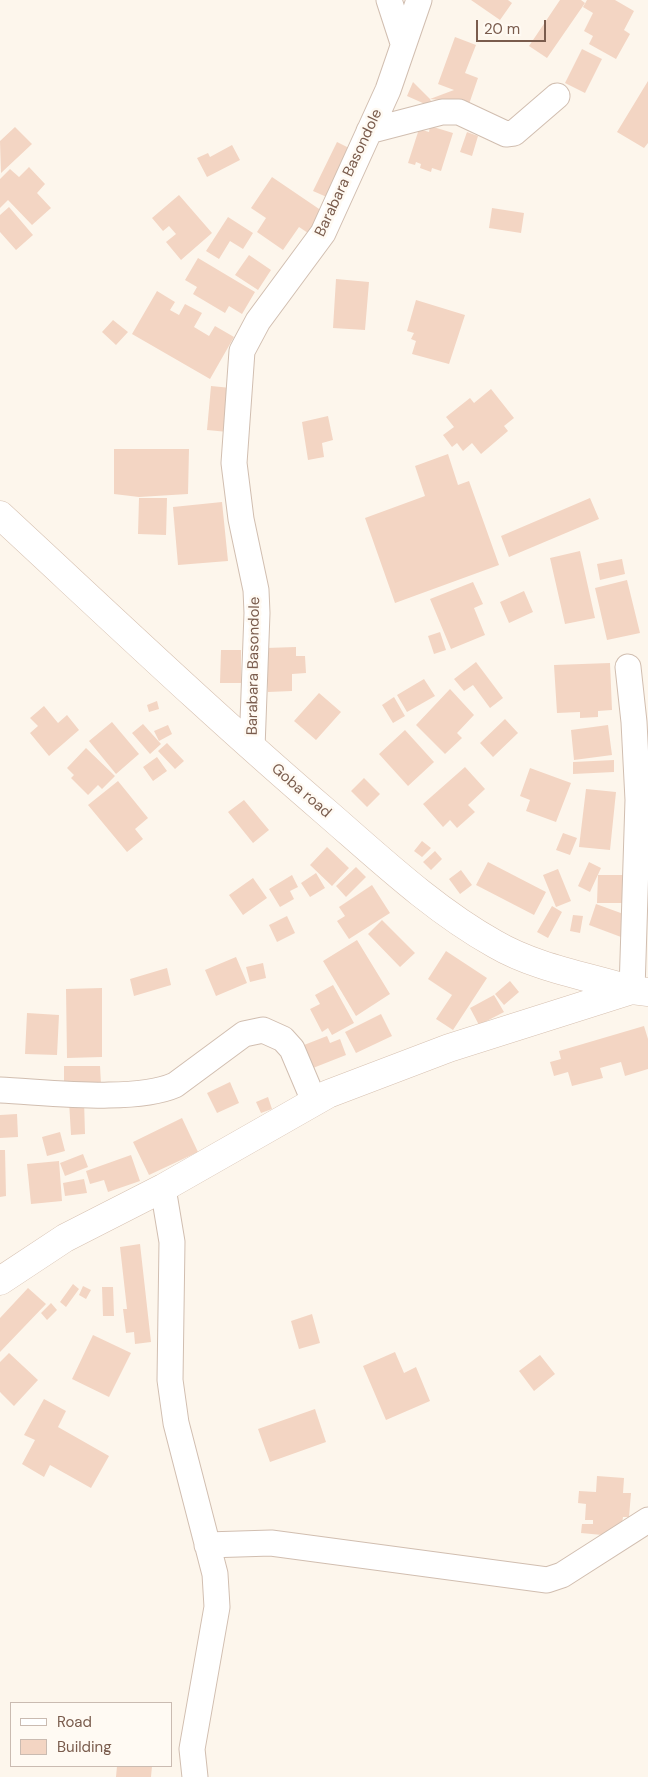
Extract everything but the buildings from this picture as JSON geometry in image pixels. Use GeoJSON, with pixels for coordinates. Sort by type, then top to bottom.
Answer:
{"type":"FeatureCollection","features":[{"type":"Feature","properties":{"kind":"main road","name":"Goba road"},"geometry":{"type":"LineString","coordinates":[[0,515],[252,748],[404,879],[473,931],[496,945],[530,960],[640,991]]}},
{"type":"Feature","properties":{"kind":"main road"},"geometry":{"type":"LineString","coordinates":[[0,1281],[65,1238],[163,1188],[314,1101],[449,1048],[640,991]]}},
{"type":"Feature","properties":{"kind":"street"},"geometry":{"type":"LineString","coordinates":[[389,0],[403,42]]}},
{"type":"Feature","properties":{"kind":"street","name":"Barabara Basondole"},"geometry":{"type":"LineString","coordinates":[[252,748],[257,613],[256,590],[240,519],[234,463],[242,351],[258,321],[323,233],[388,90],[419,0]]}},
{"type":"Feature","properties":{"kind":"street"},"geometry":{"type":"LineString","coordinates":[[369,131],[442,112],[458,112],[506,134],[514,133],[556,96]]}},
{"type":"Feature","properties":{"kind":"street"},"geometry":{"type":"LineString","coordinates":[[628,667],[634,722],[638,800],[640,991]]}},
{"type":"Feature","properties":{"kind":"street"},"geometry":{"type":"LineString","coordinates":[[0,1090],[121,1095],[166,1089],[175,1085],[244,1034],[263,1030],[283,1039],[292,1049],[314,1101]]}},
{"type":"Feature","properties":{"kind":"street"},"geometry":{"type":"LineString","coordinates":[[163,1188],[172,1242],[170,1380],[176,1422],[192,1478],[206,1545],[215,1574],[217,1607],[192,1749],[194,1777]]}},
{"type":"Feature","properties":{"kind":"street"},"geometry":{"type":"LineString","coordinates":[[206,1545],[271,1543],[547,1580],[562,1575],[648,1520]]}}]}
